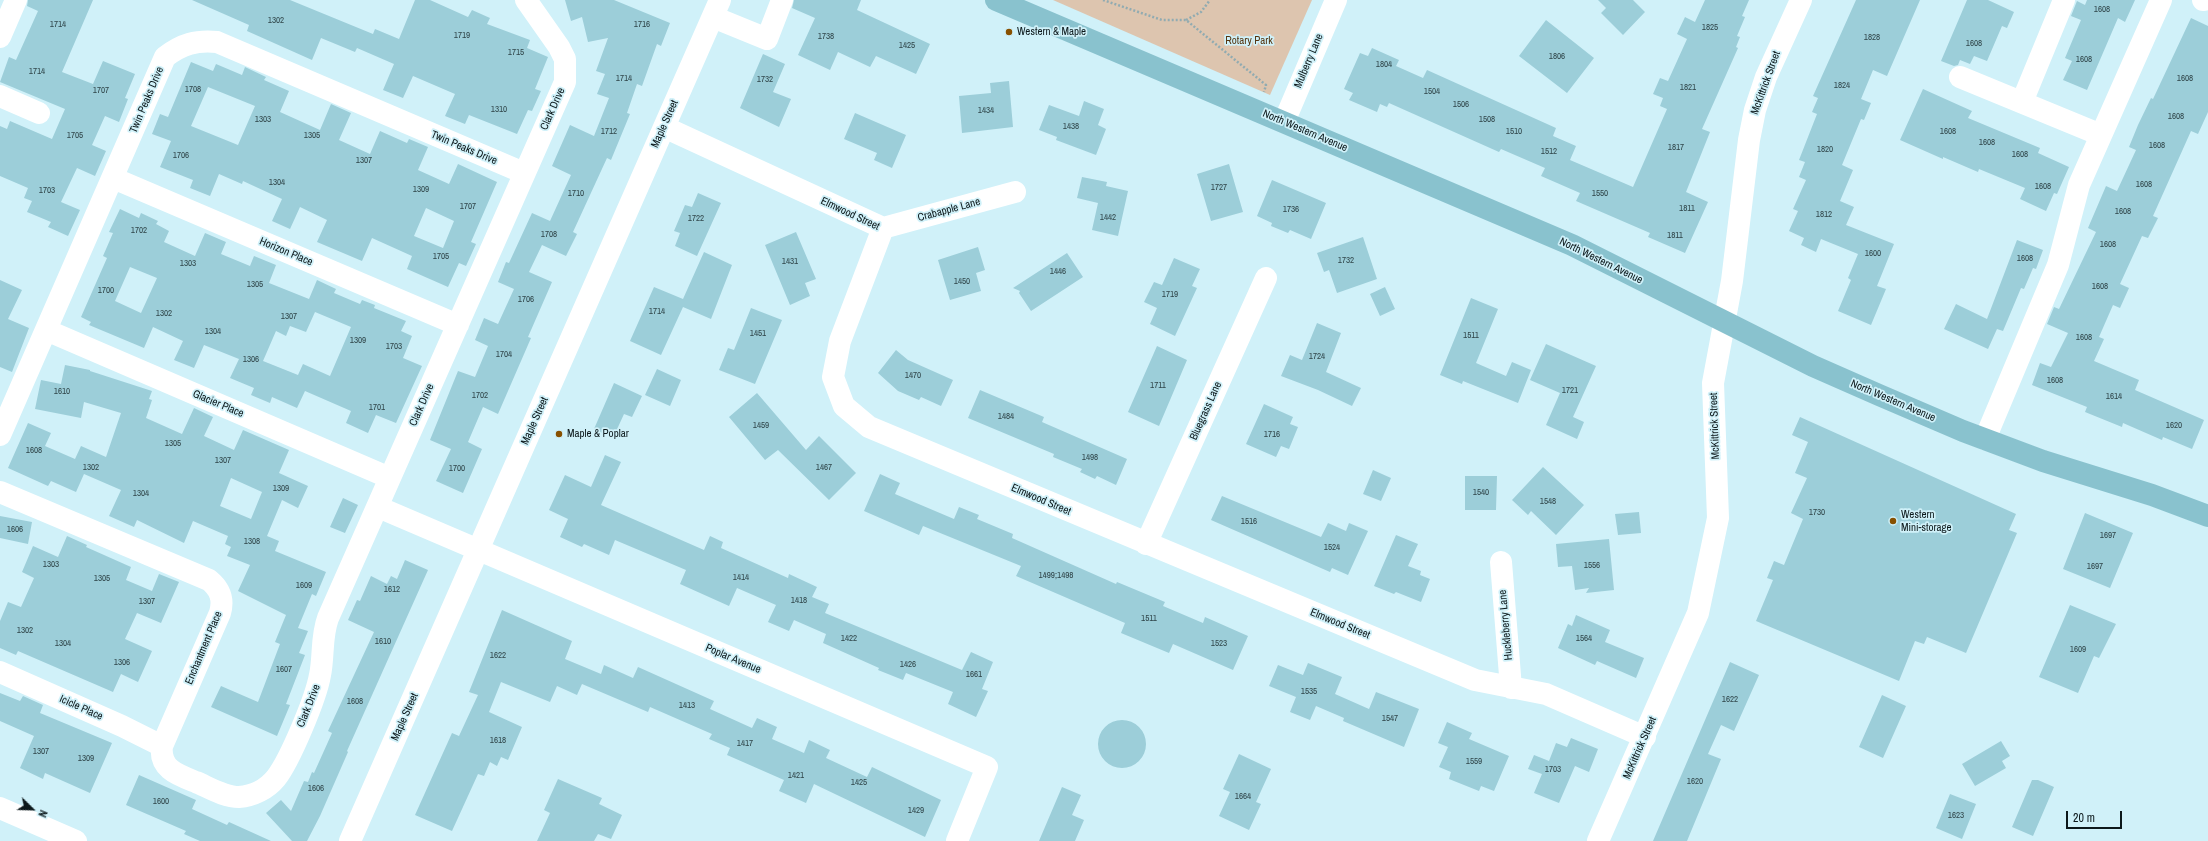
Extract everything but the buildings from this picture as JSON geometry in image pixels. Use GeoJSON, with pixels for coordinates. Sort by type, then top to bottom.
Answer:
{"type":"FeatureCollection","features":[{"type":"Feature","properties":{"kind":"main road","name":"North Western Avenue"},"geometry":{"type":"LineString","coordinates":[[996,0],[1572,246],[1813,366],[1985,439],[2043,461],[2152,495],[2208,516]]}},
{"type":"Feature","properties":{"kind":"street"},"geometry":{"type":"LineString","coordinates":[[0,36],[16,0]]}},
{"type":"Feature","properties":{"kind":"street","name":"Clark Drive"},"geometry":{"type":"LineString","coordinates":[[162,746],[162,756],[165,765],[173,772],[224,794],[238,797],[257,793],[263,789],[276,778],[285,762],[318,685],[322,666],[322,638],[328,618],[565,82],[565,59],[559,47],[526,0]]}},
{"type":"Feature","properties":{"kind":"street"},"geometry":{"type":"LineString","coordinates":[[716,8],[767,38],[782,0]]}},
{"type":"Feature","properties":{"kind":"street","name":"Mulberry Lane"},"geometry":{"type":"LineString","coordinates":[[1284,122],[1336,0]]}},
{"type":"Feature","properties":{"kind":"street","name":"McKittrick Street"},"geometry":{"type":"LineString","coordinates":[[1598,841],[1645,737],[1698,613],[1718,518],[1713,383],[1725,323],[1755,110],[1766,77],[1800,0]]}},
{"type":"Feature","properties":{"kind":"street"},"geometry":{"type":"LineString","coordinates":[[2022,102],[2064,0]]}},
{"type":"Feature","properties":{"kind":"street"},"geometry":{"type":"LineString","coordinates":[[1985,439],[2058,265],[2079,185],[2161,0]]}},
{"type":"Feature","properties":{"kind":"street","name":"Maple Street"},"geometry":{"type":"LineString","coordinates":[[350,841],[716,8]]}},
{"type":"Feature","properties":{"kind":"street","name":"Twin Peaks Drive"},"geometry":{"type":"LineString","coordinates":[[0,435],[165,57],[177,47],[191,42],[217,42],[524,173]]}},
{"type":"Feature","properties":{"kind":"street"},"geometry":{"type":"LineString","coordinates":[[1960,77],[2101,135]]}},
{"type":"Feature","properties":{"kind":"street"},"geometry":{"type":"LineString","coordinates":[[0,96],[39,113]]}},
{"type":"Feature","properties":{"kind":"street","name":"Elmwood Street"},"geometry":{"type":"LineString","coordinates":[[664,126],[883,228],[840,341],[833,377],[844,406],[869,427],[1146,544],[1475,680],[1546,694],[1645,737]]}},
{"type":"Feature","properties":{"kind":"street","name":"Horizon Place"},"geometry":{"type":"LineString","coordinates":[[113,178],[458,325]]}},
{"type":"Feature","properties":{"kind":"street","name":"Crabapple Lane"},"geometry":{"type":"LineString","coordinates":[[883,228],[1015,192]]}},
{"type":"Feature","properties":{"kind":"street","name":"Bluegrass Lane"},"geometry":{"type":"LineString","coordinates":[[1146,544],[1266,278]]}},
{"type":"Feature","properties":{"kind":"street","name":"Glacier Place"},"geometry":{"type":"LineString","coordinates":[[46,330],[390,478]]}},
{"type":"Feature","properties":{"kind":"street","name":"Enchantment Place"},"geometry":{"type":"LineString","coordinates":[[0,492],[209,580],[216,586],[223,603],[220,613],[162,746]]}},
{"type":"Feature","properties":{"kind":"street"},"geometry":{"type":"LineString","coordinates":[[378,507],[478,551]]}},
{"type":"Feature","properties":{"kind":"street","name":"Poplar Avenue"},"geometry":{"type":"LineString","coordinates":[[478,551],[988,767],[957,841]]}},
{"type":"Feature","properties":{"kind":"street","name":"Huckleberry Lane"},"geometry":{"type":"LineString","coordinates":[[1500,562],[1512,688]]}},
{"type":"Feature","properties":{"kind":"street","name":"Icicle Place"},"geometry":{"type":"LineString","coordinates":[[0,672],[122,726],[162,746]]}},
{"type":"Feature","properties":{"kind":"street"},"geometry":{"type":"LineString","coordinates":[[0,808],[76,841]]}},
{"type":"Feature","properties":{"kind":"path"},"geometry":{"type":"LineString","coordinates":[[1103,0],[1162,20],[1186,20],[1201,12],[1210,0]]}},
{"type":"Feature","properties":{"kind":"path"},"geometry":{"type":"LineString","coordinates":[[1186,20],[1266,85],[1264,92]]}},
{"type":"Feature","properties":{"kind":"green space","name":"Rotary Park"},"geometry":{"type":"Polygon","coordinates":[[[1053,0],[1312,0],[1270,95],[1053,0]]]}},
{"type":"Feature","properties":{"kind":"place","name":"Western & Maple"},"geometry":{"type":"Point","coordinates":[1009,32]}},
{"type":"Feature","properties":{"kind":"place","name":"Maple & Poplar"},"geometry":{"type":"Point","coordinates":[559,434]}},
{"type":"Feature","properties":{"kind":"place","name":"Western Mini-storage"},"geometry":{"type":"Point","coordinates":[1893,521]}}]}
